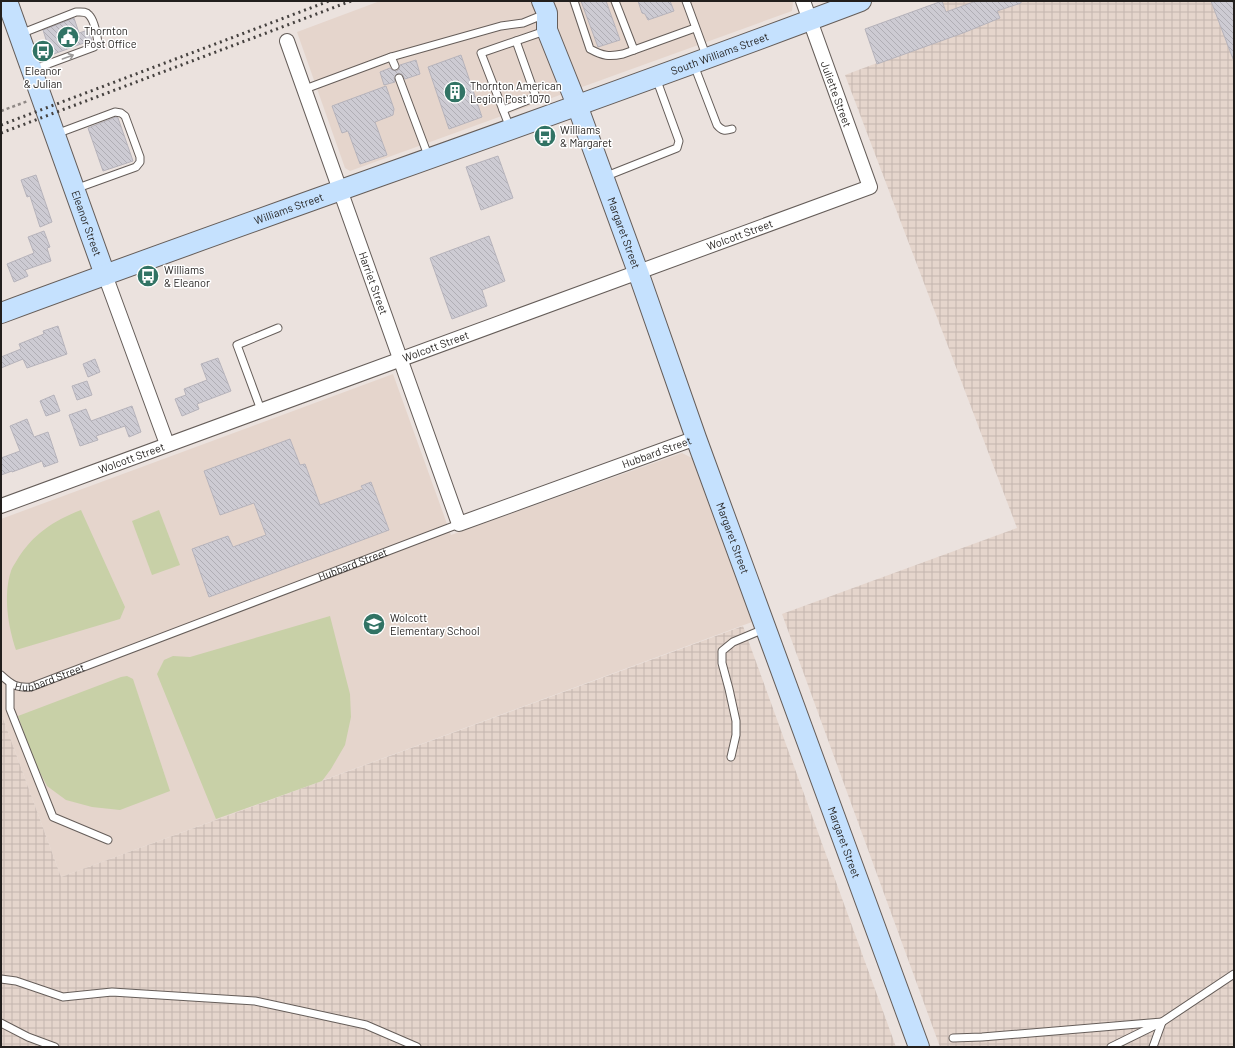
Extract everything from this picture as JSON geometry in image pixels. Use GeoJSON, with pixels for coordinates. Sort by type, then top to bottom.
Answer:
{"type":"FeatureCollection","features":[{"type":"Feature","properties":{"kind":"street","name":"Eleanor Street"},"geometry":{"type":"LineString","coordinates":[[7,1],[167,444]]}},
{"type":"Feature","properties":{"kind":"street","name":"Juliette Street"},"geometry":{"type":"LineString","coordinates":[[803,1],[870,187]]}},
{"type":"Feature","properties":{"kind":"street","name":"South Williams Street"},"geometry":{"type":"LineString","coordinates":[[578,105],[861,1]]}},
{"type":"Feature","properties":{"kind":"street","name":"Margaret Street"},"geometry":{"type":"LineString","coordinates":[[540,13],[578,105],[696,438],[919,1047]]}},
{"type":"Feature","properties":{"kind":"street","name":"Harriet Street"},"geometry":{"type":"LineString","coordinates":[[287,41],[459,524]]}},
{"type":"Feature","properties":{"kind":"street","name":"Williams Street"},"geometry":{"type":"LineString","coordinates":[[1,313],[578,105]]}},
{"type":"Feature","properties":{"kind":"street","name":"Wolcott Street"},"geometry":{"type":"LineString","coordinates":[[1,506],[870,187]]}},
{"type":"Feature","properties":{"kind":"street","name":"Hubbard Street"},"geometry":{"type":"LineString","coordinates":[[459,524],[696,438]]}},
{"type":"Feature","properties":{"kind":"lane"},"geometry":{"type":"LineString","coordinates":[[574,1],[590,49],[600,54],[612,56],[634,50],[696,28]]}},
{"type":"Feature","properties":{"kind":"lane"},"geometry":{"type":"LineString","coordinates":[[615,1],[634,50]]}},
{"type":"Feature","properties":{"kind":"lane"},"geometry":{"type":"LineString","coordinates":[[686,1],[696,28],[700,60],[717,125],[721,130],[725,131],[732,129]]}},
{"type":"Feature","properties":{"kind":"lane"},"geometry":{"type":"LineString","coordinates":[[19,34],[76,12],[84,12],[90,15],[97,35],[98,43],[94,47],[32,70]]}},
{"type":"Feature","properties":{"kind":"lane"},"geometry":{"type":"LineString","coordinates":[[510,129],[481,53],[516,41],[540,13]]}},
{"type":"Feature","properties":{"kind":"lane"},"geometry":{"type":"LineString","coordinates":[[304,89],[391,56],[501,26],[523,22],[540,13]]}},
{"type":"Feature","properties":{"kind":"lane"},"geometry":{"type":"LineString","coordinates":[[503,110],[536,97],[516,41]]}},
{"type":"Feature","properties":{"kind":"lane"},"geometry":{"type":"LineString","coordinates":[[391,56],[395,66]]}},
{"type":"Feature","properties":{"kind":"lane"},"geometry":{"type":"LineString","coordinates":[[604,177],[677,148],[680,141],[655,77]]}},
{"type":"Feature","properties":{"kind":"lane"},"geometry":{"type":"LineString","coordinates":[[399,78],[429,158]]}},
{"type":"Feature","properties":{"kind":"lane"},"geometry":{"type":"LineString","coordinates":[[55,134],[115,112],[121,113],[124,116],[140,157],[140,162],[136,167],[74,189]]}},
{"type":"Feature","properties":{"kind":"lane"},"geometry":{"type":"LineString","coordinates":[[261,410],[237,345],[278,328]]}},
{"type":"Feature","properties":{"kind":"lane","name":"Hubbard Street"},"geometry":{"type":"LineString","coordinates":[[10,683],[20,688],[31,687],[459,524]]}},
{"type":"Feature","properties":{"kind":"lane"},"geometry":{"type":"LineString","coordinates":[[731,757],[736,735],[736,721],[730,689],[722,663],[722,651],[733,642],[766,628]]}},
{"type":"Feature","properties":{"kind":"lane"},"geometry":{"type":"LineString","coordinates":[[1,675],[10,683],[10,709],[53,817],[108,840]]}},
{"type":"Feature","properties":{"kind":"lane"},"geometry":{"type":"LineString","coordinates":[[1111,1047],[1162,1022],[1234,974]]}},
{"type":"Feature","properties":{"kind":"lane"},"geometry":{"type":"LineString","coordinates":[[1,979],[16,981],[63,997],[112,992],[255,1001],[366,1024],[417,1047]]}},
{"type":"Feature","properties":{"kind":"lane"},"geometry":{"type":"LineString","coordinates":[[953,1038],[1162,1022]]}},
{"type":"Feature","properties":{"kind":"lane"},"geometry":{"type":"LineString","coordinates":[[1153,1047],[1162,1022]]}},
{"type":"Feature","properties":{"kind":"lane"},"geometry":{"type":"LineString","coordinates":[[1,1023],[28,1037],[55,1047]]}},
{"type":"Feature","properties":{"kind":"path"},"geometry":{"type":"LineString","coordinates":[[1,111],[41,96]]}},
{"type":"Feature","properties":{"kind":"shaded area"},"geometry":{"type":"Polygon","coordinates":[[[380,1],[793,2],[792,11],[350,171],[345,168],[297,32],[380,1]]]}},
{"type":"Feature","properties":{"kind":"shaded area"},"geometry":{"type":"Polygon","coordinates":[[[942,1],[1234,1],[1234,1047],[940,1047],[782,614],[1017,528],[845,75],[877,63],[865,29],[942,1]]]}},
{"type":"Feature","properties":{"kind":"shaded area","name":"Wolcott Elementary School"},"geometry":{"type":"Polygon","coordinates":[[[393,374],[451,535],[682,453],[692,458],[752,622],[61,877],[1,713],[1,519],[393,374]]]}},
{"type":"Feature","properties":{"kind":"shaded area"},"geometry":{"type":"Polygon","coordinates":[[[743,626],[896,1047],[1,1047],[1,713],[61,877],[743,626]]]}},
{"type":"Feature","properties":{"kind":"green space"},"geometry":{"type":"Polygon","coordinates":[[[81,510],[125,607],[120,619],[16,650],[9,621],[7,600],[7,590],[12,568],[23,551],[44,529],[81,510]]]}},
{"type":"Feature","properties":{"kind":"green space"},"geometry":{"type":"Polygon","coordinates":[[[159,510],[180,565],[152,575],[132,521],[159,510]]]}},
{"type":"Feature","properties":{"kind":"green space"},"geometry":{"type":"Polygon","coordinates":[[[330,616],[350,694],[351,717],[345,745],[322,781],[216,819],[157,674],[164,660],[173,656],[190,657],[330,616]]]}},
{"type":"Feature","properties":{"kind":"green space"},"geometry":{"type":"Polygon","coordinates":[[[127,676],[133,679],[170,791],[120,810],[92,807],[66,800],[47,786],[34,761],[18,716],[127,676]]]}},
{"type":"Feature","properties":{"kind":"building"},"geometry":{"type":"Polygon","coordinates":[[[581,1],[606,1],[620,40],[598,47],[581,1]]]}},
{"type":"Feature","properties":{"kind":"building"},"geometry":{"type":"Polygon","coordinates":[[[638,1],[670,1],[674,11],[648,20],[645,14],[642,13],[638,1]]]}},
{"type":"Feature","properties":{"kind":"building"},"geometry":{"type":"Polygon","coordinates":[[[942,1],[946,12],[976,1],[1021,1],[1021,3],[997,11],[1000,18],[877,64],[865,29],[942,1]]]}},
{"type":"Feature","properties":{"kind":"building"},"geometry":{"type":"Polygon","coordinates":[[[1211,1],[1234,1],[1234,59],[1233,59],[1211,1]]]}},
{"type":"Feature","properties":{"kind":"building","name":"Thornton Post Office"},"geometry":{"type":"Polygon","coordinates":[[[74,18],[79,33],[88,30],[92,40],[51,55],[43,30],[74,18]]]}},
{"type":"Feature","properties":{"kind":"building","name":"Thornton American Legion Post 1070"},"geometry":{"type":"Polygon","coordinates":[[[461,55],[482,117],[449,129],[428,67],[461,55]]]}},
{"type":"Feature","properties":{"kind":"building"},"geometry":{"type":"Polygon","coordinates":[[[416,60],[420,74],[405,79],[402,74],[398,73],[394,77],[395,82],[384,85],[380,72],[390,68],[397,71],[400,65],[416,60]]]}},
{"type":"Feature","properties":{"kind":"building"},"geometry":{"type":"Polygon","coordinates":[[[386,86],[394,109],[393,115],[375,122],[387,155],[360,164],[348,131],[342,133],[332,106],[386,86]]]}},
{"type":"Feature","properties":{"kind":"building"},"geometry":{"type":"Polygon","coordinates":[[[116,117],[118,118],[133,161],[103,171],[88,128],[116,117]]]}},
{"type":"Feature","properties":{"kind":"building"},"geometry":{"type":"Polygon","coordinates":[[[498,156],[513,198],[481,210],[466,167],[498,156]]]}},
{"type":"Feature","properties":{"kind":"building"},"geometry":{"type":"Polygon","coordinates":[[[36,175],[52,222],[40,227],[30,196],[27,197],[21,180],[36,175]]]}},
{"type":"Feature","properties":{"kind":"building"},"geometry":{"type":"Polygon","coordinates":[[[44,231],[50,247],[47,248],[51,261],[25,270],[28,276],[14,282],[7,264],[34,253],[28,237],[44,231]]]}},
{"type":"Feature","properties":{"kind":"building"},"geometry":{"type":"Polygon","coordinates":[[[489,236],[505,281],[482,290],[487,306],[452,319],[430,258],[489,236]]]}},
{"type":"Feature","properties":{"kind":"building"},"geometry":{"type":"Polygon","coordinates":[[[58,326],[67,354],[27,368],[23,359],[1,368],[1,357],[21,349],[19,344],[44,334],[43,331],[58,326]]]}},
{"type":"Feature","properties":{"kind":"building"},"geometry":{"type":"Polygon","coordinates":[[[218,358],[231,391],[197,404],[199,409],[182,416],[175,399],[186,395],[184,389],[207,380],[201,364],[218,358]]]}},
{"type":"Feature","properties":{"kind":"building"},"geometry":{"type":"Polygon","coordinates":[[[95,359],[100,372],[88,377],[83,364],[95,359]]]}},
{"type":"Feature","properties":{"kind":"building"},"geometry":{"type":"Polygon","coordinates":[[[87,381],[92,395],[77,400],[72,386],[87,381]]]}},
{"type":"Feature","properties":{"kind":"building"},"geometry":{"type":"Polygon","coordinates":[[[54,395],[60,411],[46,416],[40,401],[54,395]]]}},
{"type":"Feature","properties":{"kind":"building"},"geometry":{"type":"Polygon","coordinates":[[[132,406],[141,432],[129,437],[125,426],[96,436],[98,440],[80,446],[69,415],[86,409],[91,421],[132,406]]]}},
{"type":"Feature","properties":{"kind":"building"},"geometry":{"type":"Polygon","coordinates":[[[27,419],[34,437],[48,432],[58,462],[44,467],[42,461],[1,475],[1,458],[20,451],[10,426],[27,419]]]}},
{"type":"Feature","properties":{"kind":"building"},"geometry":{"type":"Polygon","coordinates":[[[290,439],[300,465],[305,464],[320,505],[363,489],[361,486],[371,482],[389,530],[209,597],[192,549],[228,536],[233,547],[266,535],[254,503],[220,515],[204,471],[290,439]]]}},
{"type":"Feature","properties":{"kind":"railway"},"geometry":{"type":"LineString","coordinates":[[1,125],[329,1]]}},
{"type":"Feature","properties":{"kind":"railway"},"geometry":{"type":"LineString","coordinates":[[1,133],[351,1]]}},
{"type":"Feature","properties":{"kind":"place","name":"Thornton Post Office"},"geometry":{"type":"Point","coordinates":[68,37]}},
{"type":"Feature","properties":{"kind":"place","name":"Eleanor & Julian"},"geometry":{"type":"Point","coordinates":[43,51]}},
{"type":"Feature","properties":{"kind":"place","name":"Thornton American Legion Post 1070"},"geometry":{"type":"Point","coordinates":[455,92]}},
{"type":"Feature","properties":{"kind":"place","name":"Williams & Margaret"},"geometry":{"type":"Point","coordinates":[545,136]}},
{"type":"Feature","properties":{"kind":"place","name":"Williams & Eleanor"},"geometry":{"type":"Point","coordinates":[148,276]}},
{"type":"Feature","properties":{"kind":"place","name":"Wolcott Elementary School"},"geometry":{"type":"Point","coordinates":[374,624]}}]}
